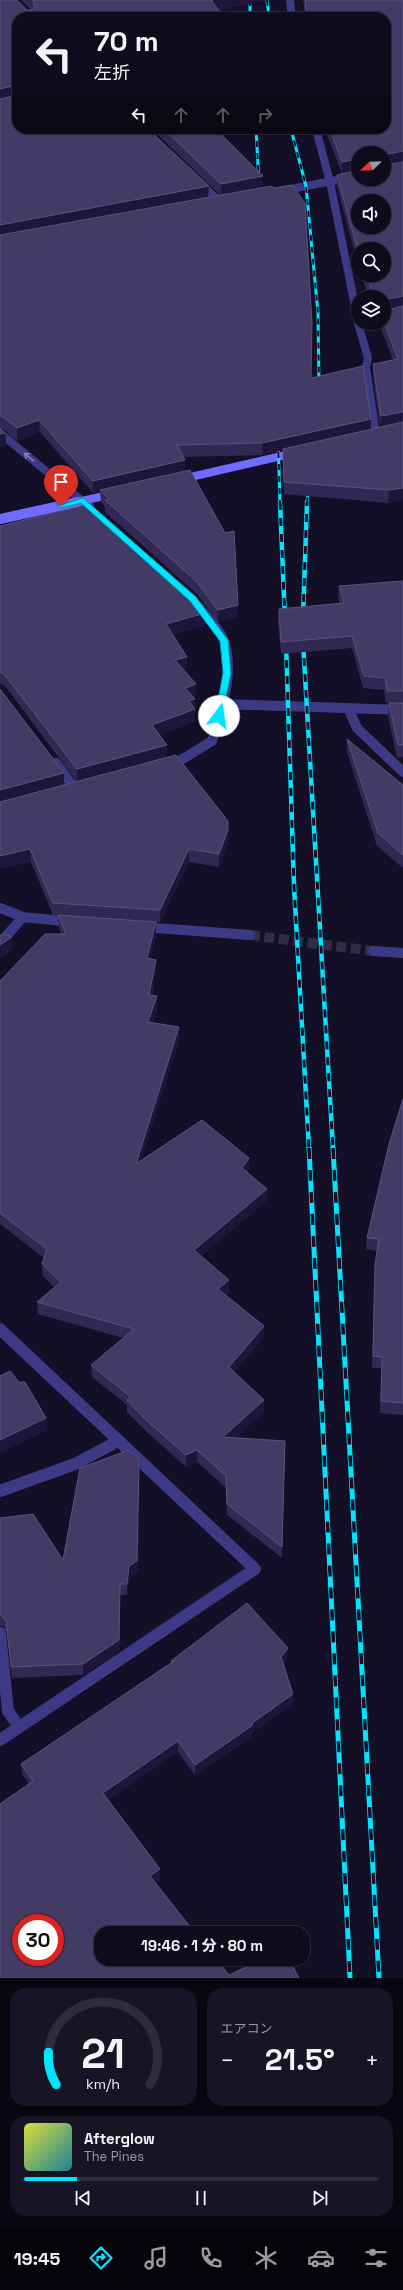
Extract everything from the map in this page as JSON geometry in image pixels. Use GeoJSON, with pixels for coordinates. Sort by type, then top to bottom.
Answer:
{"type":"FeatureCollection","features":[{"type":"Feature","properties":{"kind":"street"},"geometry":{"type":"LineString","coordinates":[[290,0],[291,12]]}},
{"type":"Feature","properties":{"kind":"street"},"geometry":{"type":"LineString","coordinates":[[317,134],[330,182],[352,290]]}},
{"type":"Feature","properties":{"kind":"street"},"geometry":{"type":"LineString","coordinates":[[194,177],[220,202]]}},
{"type":"Feature","properties":{"kind":"street"},"geometry":{"type":"LineString","coordinates":[[275,192],[351,178]]}},
{"type":"Feature","properties":{"kind":"street"},"geometry":{"type":"LineString","coordinates":[[360,330],[368,358],[366,367],[376,435]]}},
{"type":"Feature","properties":{"kind":"street"},"geometry":{"type":"LineString","coordinates":[[0,433],[93,510]]}},
{"type":"Feature","properties":{"kind":"street"},"geometry":{"type":"LineString","coordinates":[[176,480],[301,452]]}},
{"type":"Feature","properties":{"kind":"street"},"geometry":{"type":"LineString","coordinates":[[0,519],[122,492]]}},
{"type":"Feature","properties":{"kind":"street"},"geometry":{"type":"LineString","coordinates":[[159,766],[181,760],[212,741],[222,704],[227,673],[224,640],[193,599]]}},
{"type":"Feature","properties":{"kind":"street"},"geometry":{"type":"LineString","coordinates":[[222,704],[257,704],[349,710],[403,710]]}},
{"type":"Feature","properties":{"kind":"street"},"geometry":{"type":"LineString","coordinates":[[349,710],[356,728],[403,772]]}},
{"type":"Feature","properties":{"kind":"street"},"geometry":{"type":"LineString","coordinates":[[52,758],[75,789]]}},
{"type":"Feature","properties":{"kind":"street"},"geometry":{"type":"LineString","coordinates":[[0,908],[23,917],[84,923]]}},
{"type":"Feature","properties":{"kind":"street"},"geometry":{"type":"LineString","coordinates":[[0,943],[23,917]]}},
{"type":"Feature","properties":{"kind":"street"},"geometry":{"type":"LineString","coordinates":[[132,926],[250,935]]}},
{"type":"Feature","properties":{"kind":"street"},"geometry":{"type":"LineString","coordinates":[[373,951],[403,953]]}},
{"type":"Feature","properties":{"kind":"street"},"geometry":{"type":"LineString","coordinates":[[0,1330],[255,1569],[0,1740]]}},
{"type":"Feature","properties":{"kind":"street"},"geometry":{"type":"LineString","coordinates":[[0,1492],[75,1464],[118,1441]]}},
{"type":"Feature","properties":{"kind":"street"},"geometry":{"type":"LineString","coordinates":[[0,1633],[8,1711],[19,1727]]}},
{"type":"Feature","properties":{"kind":"building"},"geometry":{"type":"Polygon","coordinates":[[[0,0],[17,0],[27,10],[34,10],[34,2],[32,0],[211,0],[220,12],[12,12],[12,86],[0,89],[0,0]]]}},
{"type":"Feature","properties":{"kind":"building"},"geometry":{"type":"Polygon","coordinates":[[[305,0],[403,0],[403,151],[391,154],[391,146],[351,146],[351,160],[342,162],[332,134],[391,134],[391,12],[306,12],[305,0]]]}},
{"type":"Feature","properties":{"kind":"building"},"geometry":{"type":"Polygon","coordinates":[[[12,96],[12,134],[153,134],[209,186],[0,225],[0,99],[12,96]]]}},
{"type":"Feature","properties":{"kind":"building"},"geometry":{"type":"Polygon","coordinates":[[[169,134],[221,134],[263,176],[221,184],[169,134]]]}},
{"type":"Feature","properties":{"kind":"building"},"geometry":{"type":"Polygon","coordinates":[[[403,162],[403,296],[391,299],[391,290],[371,290],[369,282],[391,282],[391,242],[356,242],[353,234],[391,234],[391,194],[351,194],[351,226],[337,175],[351,172],[351,186],[391,186],[391,164],[403,162]]]}},
{"type":"Feature","properties":{"kind":"building"},"geometry":{"type":"Polygon","coordinates":[[[292,185],[305,203],[312,323],[311,378],[363,366],[371,419],[262,443],[177,445],[185,460],[93,481],[39,420],[17,428],[0,416],[0,235],[271,186],[274,188],[292,185]]]}},
{"type":"Feature","properties":{"kind":"building"},"geometry":{"type":"Polygon","coordinates":[[[403,306],[403,412],[381,416],[373,364],[398,359],[387,330],[391,330],[391,309],[403,306]]]}},
{"type":"Feature","properties":{"kind":"building"},"geometry":{"type":"Polygon","coordinates":[[[403,422],[403,488],[389,490],[284,482],[283,449],[403,422]]]}},
{"type":"Feature","properties":{"kind":"building"},"geometry":{"type":"Polygon","coordinates":[[[0,428],[5,433],[0,434],[0,428]]]}},
{"type":"Feature","properties":{"kind":"building"},"geometry":{"type":"Polygon","coordinates":[[[190,470],[225,533],[234,531],[238,605],[218,610],[197,582],[105,500],[109,499],[100,490],[190,470]]]}},
{"type":"Feature","properties":{"kind":"building"},"geometry":{"type":"Polygon","coordinates":[[[90,504],[188,591],[205,613],[166,624],[187,657],[175,660],[196,684],[185,688],[195,699],[189,701],[195,709],[152,725],[167,745],[77,769],[4,674],[0,672],[0,526],[90,504]]]}},
{"type":"Feature","properties":{"kind":"building"},"geometry":{"type":"Polygon","coordinates":[[[403,581],[403,691],[387,691],[385,678],[364,676],[352,636],[281,642],[279,609],[344,603],[339,586],[403,581]]]}},
{"type":"Feature","properties":{"kind":"building"},"geometry":{"type":"Polygon","coordinates":[[[0,689],[64,773],[0,790],[0,689]]]}},
{"type":"Feature","properties":{"kind":"building"},"geometry":{"type":"Polygon","coordinates":[[[389,703],[403,703],[403,745],[398,745],[389,703]]]}},
{"type":"Feature","properties":{"kind":"building"},"geometry":{"type":"Polygon","coordinates":[[[347,739],[403,785],[403,855],[378,833],[347,739]]]}},
{"type":"Feature","properties":{"kind":"building"},"geometry":{"type":"Polygon","coordinates":[[[176,755],[228,821],[228,830],[219,854],[189,849],[160,910],[53,903],[30,849],[0,856],[0,802],[176,755]]]}},
{"type":"Feature","properties":{"kind":"building"},"geometry":{"type":"Polygon","coordinates":[[[58,915],[156,922],[147,958],[156,960],[149,995],[157,996],[148,1022],[179,1027],[136,1164],[202,1120],[249,1158],[242,1168],[267,1189],[194,1250],[229,1280],[218,1289],[264,1326],[229,1367],[264,1400],[223,1437],[285,1441],[282,1547],[227,1504],[226,1476],[197,1450],[186,1455],[147,1421],[127,1400],[131,1397],[91,1365],[134,1329],[37,1302],[61,1282],[42,1264],[47,1249],[0,1213],[0,981],[45,934],[66,934],[58,915]]]}},
{"type":"Feature","properties":{"kind":"building"},"geometry":{"type":"Polygon","coordinates":[[[4,934],[12,937],[0,945],[0,936],[4,934]]]}},
{"type":"Feature","properties":{"kind":"building"},"geometry":{"type":"Polygon","coordinates":[[[403,1099],[403,1403],[381,1401],[382,1357],[373,1356],[375,1264],[379,1239],[367,1238],[389,1144],[403,1099]]]}},
{"type":"Feature","properties":{"kind":"building"},"geometry":{"type":"Polygon","coordinates":[[[10,1371],[19,1382],[25,1382],[46,1418],[0,1440],[0,1376],[10,1371]]]}},
{"type":"Feature","properties":{"kind":"building"},"geometry":{"type":"Polygon","coordinates":[[[129,1450],[139,1459],[137,1561],[129,1566],[127,1584],[120,1584],[119,1640],[83,1664],[11,1667],[6,1621],[0,1615],[0,1518],[33,1514],[63,1560],[80,1468],[129,1450]]]}},
{"type":"Feature","properties":{"kind":"building"},"geometry":{"type":"Polygon","coordinates":[[[247,1603],[288,1648],[281,1657],[293,1694],[251,1724],[253,1725],[195,1765],[178,1741],[103,1793],[160,1869],[150,1876],[189,1926],[94,1926],[94,1966],[222,1966],[229,1975],[248,1966],[293,1966],[299,1978],[0,1978],[0,1804],[33,1781],[21,1764],[174,1661],[171,1661],[247,1603]]]}},
{"type":"Feature","properties":{"kind":"tunnel"},"geometry":{"type":"LineString","coordinates":[[250,935],[373,951]]}},
{"type":"Feature","properties":{"kind":"railway"},"geometry":{"type":"LineString","coordinates":[[250,0],[250,12]]}},
{"type":"Feature","properties":{"kind":"railway"},"geometry":{"type":"LineString","coordinates":[[267,0],[268,12]]}},
{"type":"Feature","properties":{"kind":"railway"},"geometry":{"type":"LineString","coordinates":[[256,134],[259,183]]}},
{"type":"Feature","properties":{"kind":"railway"},"geometry":{"type":"LineString","coordinates":[[292,134],[306,186],[318,313],[319,387]]}},
{"type":"Feature","properties":{"kind":"railway"},"geometry":{"type":"LineString","coordinates":[[278,440],[280,503]]}},
{"type":"Feature","properties":{"kind":"railway"},"geometry":{"type":"LineString","coordinates":[[307,503],[309,484]]}},
{"type":"Feature","properties":{"kind":"railway"},"geometry":{"type":"LineString","coordinates":[[280,502],[285,620]]}},
{"type":"Feature","properties":{"kind":"railway"},"geometry":{"type":"LineString","coordinates":[[303,618],[307,502]]}},
{"type":"Feature","properties":{"kind":"railway"},"geometry":{"type":"LineString","coordinates":[[303,642],[333,1149]]}},
{"type":"Feature","properties":{"kind":"railway"},"geometry":{"type":"LineString","coordinates":[[286,644],[294,886],[309,1149]]}},
{"type":"Feature","properties":{"kind":"railway"},"geometry":{"type":"LineString","coordinates":[[309,1148],[350,1978]]}},
{"type":"Feature","properties":{"kind":"railway"},"geometry":{"type":"LineString","coordinates":[[333,1148],[379,1978]]}},
{"type":"Feature","properties":{"kind":"route"},"geometry":{"type":"LineString","coordinates":[[61,506],[83,501],[167,575],[193,599],[201,609],[224,640],[227,673],[219,716]]}}]}
